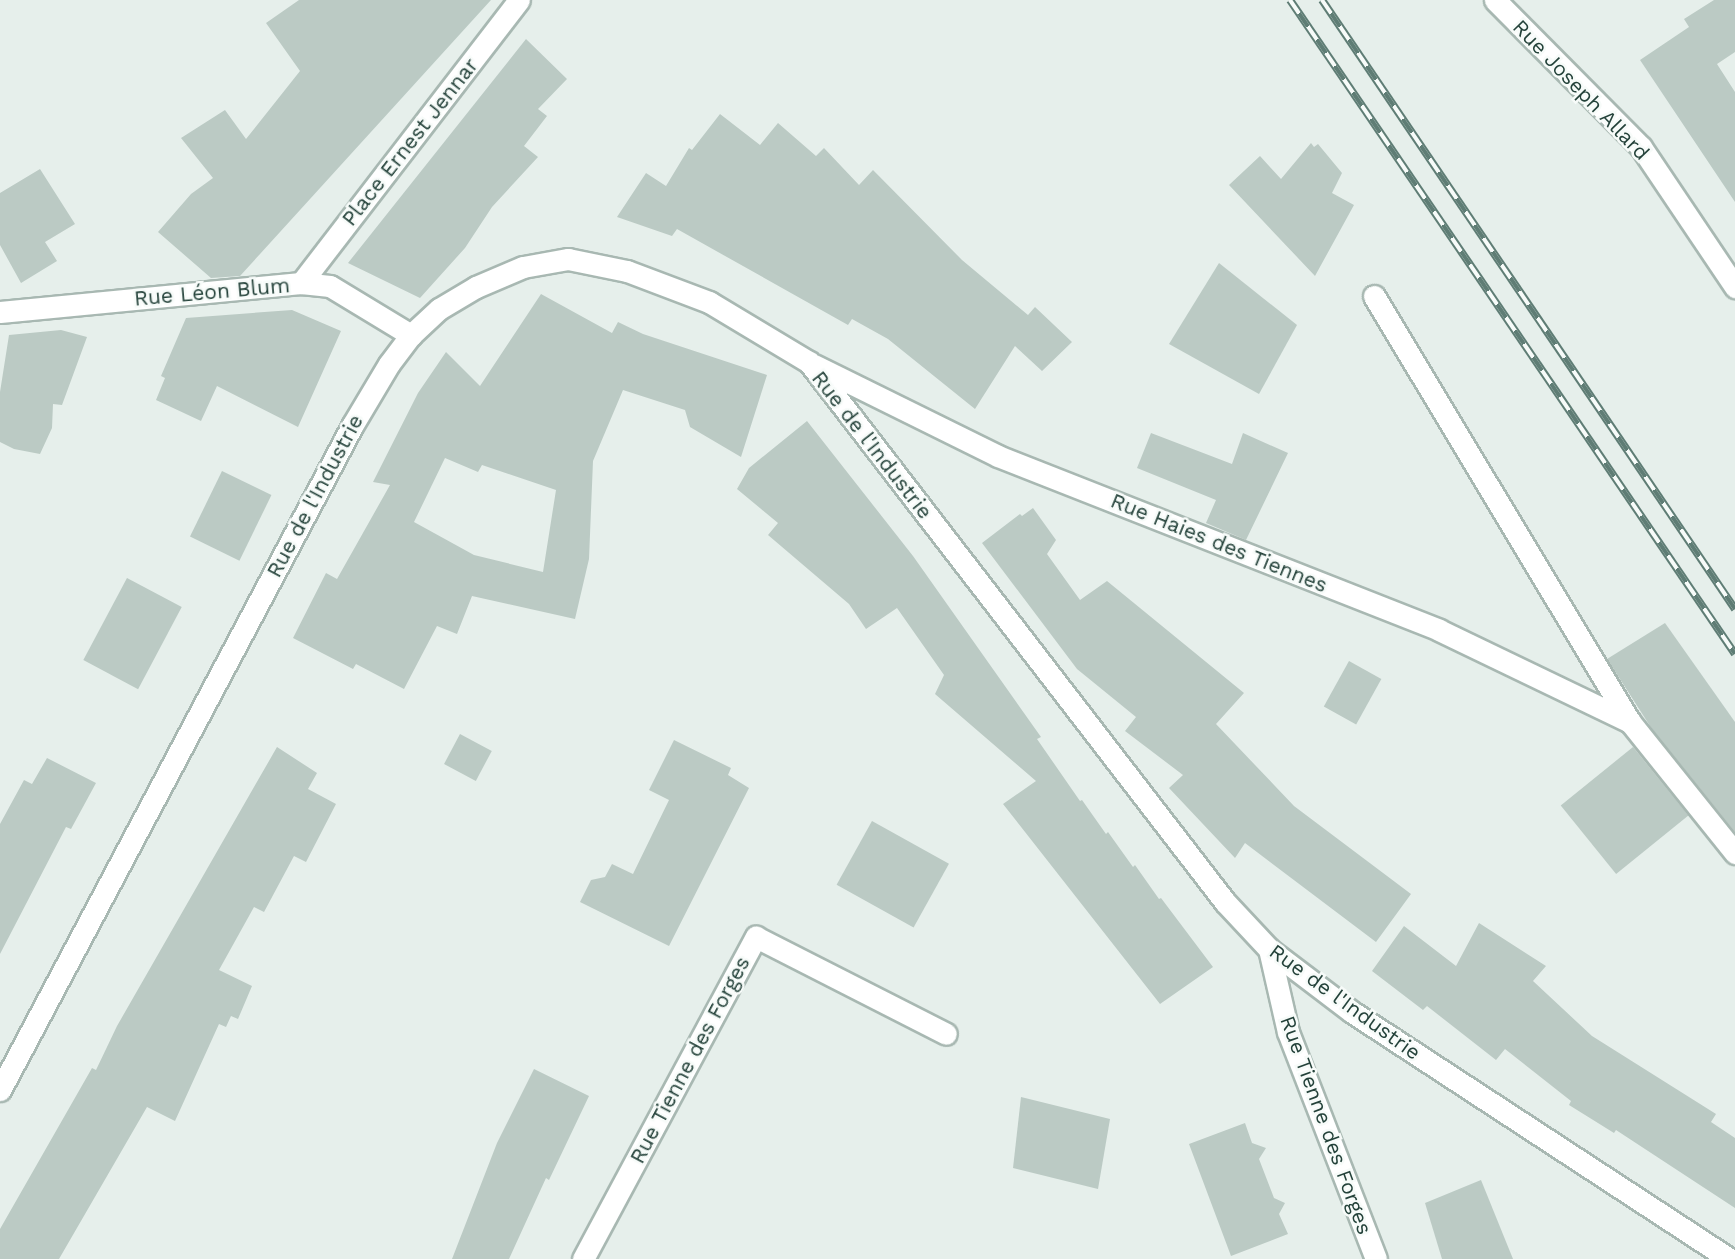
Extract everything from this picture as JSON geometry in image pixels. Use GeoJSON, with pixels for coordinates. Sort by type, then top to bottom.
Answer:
{"type":"FeatureCollection","features":[{"type":"Feature","properties":{"kind":"street","name":"Place Ernest Jennar"},"geometry":{"type":"LineString","coordinates":[[301,283],[519,0]]}},
{"type":"Feature","properties":{"kind":"street","name":"Rue Joseph Allard"},"geometry":{"type":"LineString","coordinates":[[1495,0],[1641,147],[1735,287]]}},
{"type":"Feature","properties":{"kind":"street","name":"Rue de l'Industrie"},"geometry":{"type":"LineString","coordinates":[[0,1090],[352,426],[411,335],[439,309],[476,287],[523,267],[568,259],[626,271],[709,302],[809,362],[1225,902],[1269,950],[1352,1012],[1729,1259]]}},
{"type":"Feature","properties":{"kind":"street","name":"Rue Léon Blum"},"geometry":{"type":"LineString","coordinates":[[0,312],[301,283],[330,286],[411,335]]}},
{"type":"Feature","properties":{"kind":"street","name":"Rue Haies des Tiennes"},"geometry":{"type":"LineString","coordinates":[[1374,296],[1630,722],[1735,853]]}},
{"type":"Feature","properties":{"kind":"street","name":"Rue Haies des Tiennes"},"geometry":{"type":"LineString","coordinates":[[809,362],[998,456],[1439,630],[1630,722]]}},
{"type":"Feature","properties":{"kind":"street","name":"Rue Tienne des Forges"},"geometry":{"type":"LineString","coordinates":[[583,1259],[756,937],[946,1034]]}},
{"type":"Feature","properties":{"kind":"street","name":"Rue Tienne des Forges"},"geometry":{"type":"LineString","coordinates":[[1269,950],[1288,1032],[1376,1259]]}},
{"type":"Feature","properties":{"kind":"building"},"geometry":{"type":"Polygon","coordinates":[[[299,0],[491,0],[240,276],[211,278],[158,232],[191,194],[213,178],[181,138],[225,110],[246,139],[300,71],[266,23],[299,0]]]}},
{"type":"Feature","properties":{"kind":"building"},"geometry":{"type":"Polygon","coordinates":[[[1714,0],[1735,0],[1735,52],[1717,64],[1735,92],[1735,202],[1640,60],[1689,27],[1684,19],[1714,0]]]}},
{"type":"Feature","properties":{"kind":"building"},"geometry":{"type":"Polygon","coordinates":[[[526,39],[567,79],[538,109],[547,116],[524,146],[538,157],[492,207],[465,248],[420,298],[348,263],[526,39]]]}},
{"type":"Feature","properties":{"kind":"building"},"geometry":{"type":"Polygon","coordinates":[[[720,114],[760,145],[778,123],[816,156],[824,148],[859,185],[873,170],[962,260],[1028,315],[1035,307],[1072,342],[1042,371],[1015,346],[975,409],[888,339],[852,319],[848,325],[677,229],[672,236],[617,217],[646,173],[666,186],[689,148],[692,150],[720,114]]]}},
{"type":"Feature","properties":{"kind":"building"},"geometry":{"type":"Polygon","coordinates":[[[1311,143],[1314,147],[1318,144],[1342,173],[1332,193],[1354,205],[1315,276],[1229,185],[1260,156],[1281,179],[1311,143]]]}},
{"type":"Feature","properties":{"kind":"building"},"geometry":{"type":"Polygon","coordinates":[[[40,169],[75,224],[45,242],[57,261],[21,283],[0,245],[0,193],[40,169]]]}},
{"type":"Feature","properties":{"kind":"building"},"geometry":{"type":"Polygon","coordinates":[[[1219,263],[1297,325],[1259,394],[1169,344],[1219,263]]]}},
{"type":"Feature","properties":{"kind":"building"},"geometry":{"type":"Polygon","coordinates":[[[541,294],[612,333],[618,322],[643,334],[767,375],[741,457],[690,427],[685,410],[623,390],[593,461],[589,559],[575,619],[472,596],[457,634],[437,626],[404,689],[356,664],[353,669],[293,638],[326,573],[337,579],[390,485],[373,482],[418,393],[446,352],[480,386],[541,294]],[[445,458],[414,522],[474,555],[543,572],[556,490],[482,465],[478,472],[445,458]]]}},
{"type":"Feature","properties":{"kind":"building"},"geometry":{"type":"Polygon","coordinates":[[[292,310],[341,331],[298,427],[217,386],[201,421],[156,400],[165,378],[161,376],[186,318],[292,310]]]}},
{"type":"Feature","properties":{"kind":"building"},"geometry":{"type":"Polygon","coordinates":[[[61,330],[87,337],[62,405],[53,404],[52,428],[40,454],[14,449],[0,442],[0,392],[9,335],[61,330]]]}},
{"type":"Feature","properties":{"kind":"building"},"geometry":{"type":"Polygon","coordinates":[[[807,421],[913,556],[1041,737],[1037,739],[1080,801],[1082,800],[1106,834],[1108,832],[1133,867],[1135,865],[1213,967],[1160,1004],[1003,804],[1036,781],[935,694],[944,675],[897,608],[866,629],[849,604],[768,535],[778,523],[737,489],[749,468],[807,421]]]}},
{"type":"Feature","properties":{"kind":"building"},"geometry":{"type":"Polygon","coordinates":[[[1151,433],[1232,464],[1243,433],[1288,453],[1246,540],[1206,523],[1216,500],[1137,468],[1151,433]]]}},
{"type":"Feature","properties":{"kind":"building"},"geometry":{"type":"Polygon","coordinates":[[[222,471],[271,495],[239,561],[190,537],[222,471]]]}},
{"type":"Feature","properties":{"kind":"building"},"geometry":{"type":"Polygon","coordinates":[[[1033,508],[1056,540],[1047,554],[1080,600],[1107,581],[1244,693],[1216,724],[1294,806],[1411,894],[1376,942],[1245,843],[1235,858],[1169,788],[1183,775],[1125,731],[1136,717],[1077,669],[982,543],[1020,514],[1022,516],[1033,508]]]}},
{"type":"Feature","properties":{"kind":"building"},"geometry":{"type":"Polygon","coordinates":[[[127,578],[182,607],[138,689],[83,660],[127,578]]]}},
{"type":"Feature","properties":{"kind":"building"},"geometry":{"type":"Polygon","coordinates":[[[1665,623],[1735,722],[1735,832],[1652,729],[1607,659],[1665,623]]]}},
{"type":"Feature","properties":{"kind":"building"},"geometry":{"type":"Polygon","coordinates":[[[1349,661],[1381,679],[1356,724],[1324,706],[1349,661]]]}},
{"type":"Feature","properties":{"kind":"building"},"geometry":{"type":"Polygon","coordinates":[[[460,734],[492,751],[476,781],[444,764],[460,734]]]}},
{"type":"Feature","properties":{"kind":"building"},"geometry":{"type":"Polygon","coordinates":[[[674,740],[731,768],[728,775],[749,788],[669,946],[580,902],[591,880],[605,877],[612,864],[633,874],[669,800],[649,790],[674,740]]]}},
{"type":"Feature","properties":{"kind":"building"},"geometry":{"type":"Polygon","coordinates":[[[277,747],[317,773],[308,789],[336,804],[306,862],[294,856],[264,912],[254,907],[219,970],[252,986],[238,1019],[231,1016],[226,1027],[219,1024],[175,1121],[147,1107],[59,1259],[0,1259],[0,1229],[92,1068],[96,1070],[117,1026],[277,747]]]}},
{"type":"Feature","properties":{"kind":"building"},"geometry":{"type":"Polygon","coordinates":[[[1633,747],[1688,815],[1616,874],[1561,806],[1633,747]]]}},
{"type":"Feature","properties":{"kind":"building"},"geometry":{"type":"Polygon","coordinates":[[[47,758],[96,783],[71,829],[66,827],[0,954],[0,824],[24,780],[32,784],[47,758]]]}},
{"type":"Feature","properties":{"kind":"building"},"geometry":{"type":"Polygon","coordinates":[[[872,821],[949,864],[914,928],[837,885],[872,821]]]}},
{"type":"Feature","properties":{"kind":"building"},"geometry":{"type":"Polygon","coordinates":[[[1479,923],[1546,966],[1533,981],[1592,1036],[1716,1114],[1711,1122],[1735,1138],[1735,1208],[1616,1130],[1614,1133],[1569,1105],[1571,1101],[1505,1049],[1496,1060],[1427,1006],[1423,1010],[1372,971],[1404,926],[1456,966],[1479,923]]]}},
{"type":"Feature","properties":{"kind":"building"},"geometry":{"type":"Polygon","coordinates":[[[534,1069],[589,1096],[549,1180],[546,1178],[509,1259],[452,1259],[497,1143],[534,1069]]]}},
{"type":"Feature","properties":{"kind":"building"},"geometry":{"type":"Polygon","coordinates":[[[1021,1097],[1110,1119],[1098,1189],[1013,1168],[1021,1097]]]}},
{"type":"Feature","properties":{"kind":"building"},"geometry":{"type":"Polygon","coordinates":[[[1245,1123],[1252,1143],[1266,1148],[1259,1159],[1274,1198],[1285,1203],[1279,1214],[1288,1234],[1231,1256],[1189,1144],[1245,1123]]]}},
{"type":"Feature","properties":{"kind":"building"},"geometry":{"type":"Polygon","coordinates":[[[1481,1180],[1513,1259],[1442,1259],[1425,1203],[1481,1180]]]}},
{"type":"Feature","properties":{"kind":"railway"},"geometry":{"type":"LineString","coordinates":[[1290,0],[1735,654]]}},
{"type":"Feature","properties":{"kind":"railway"},"geometry":{"type":"LineString","coordinates":[[1322,0],[1735,609]]}}]}
